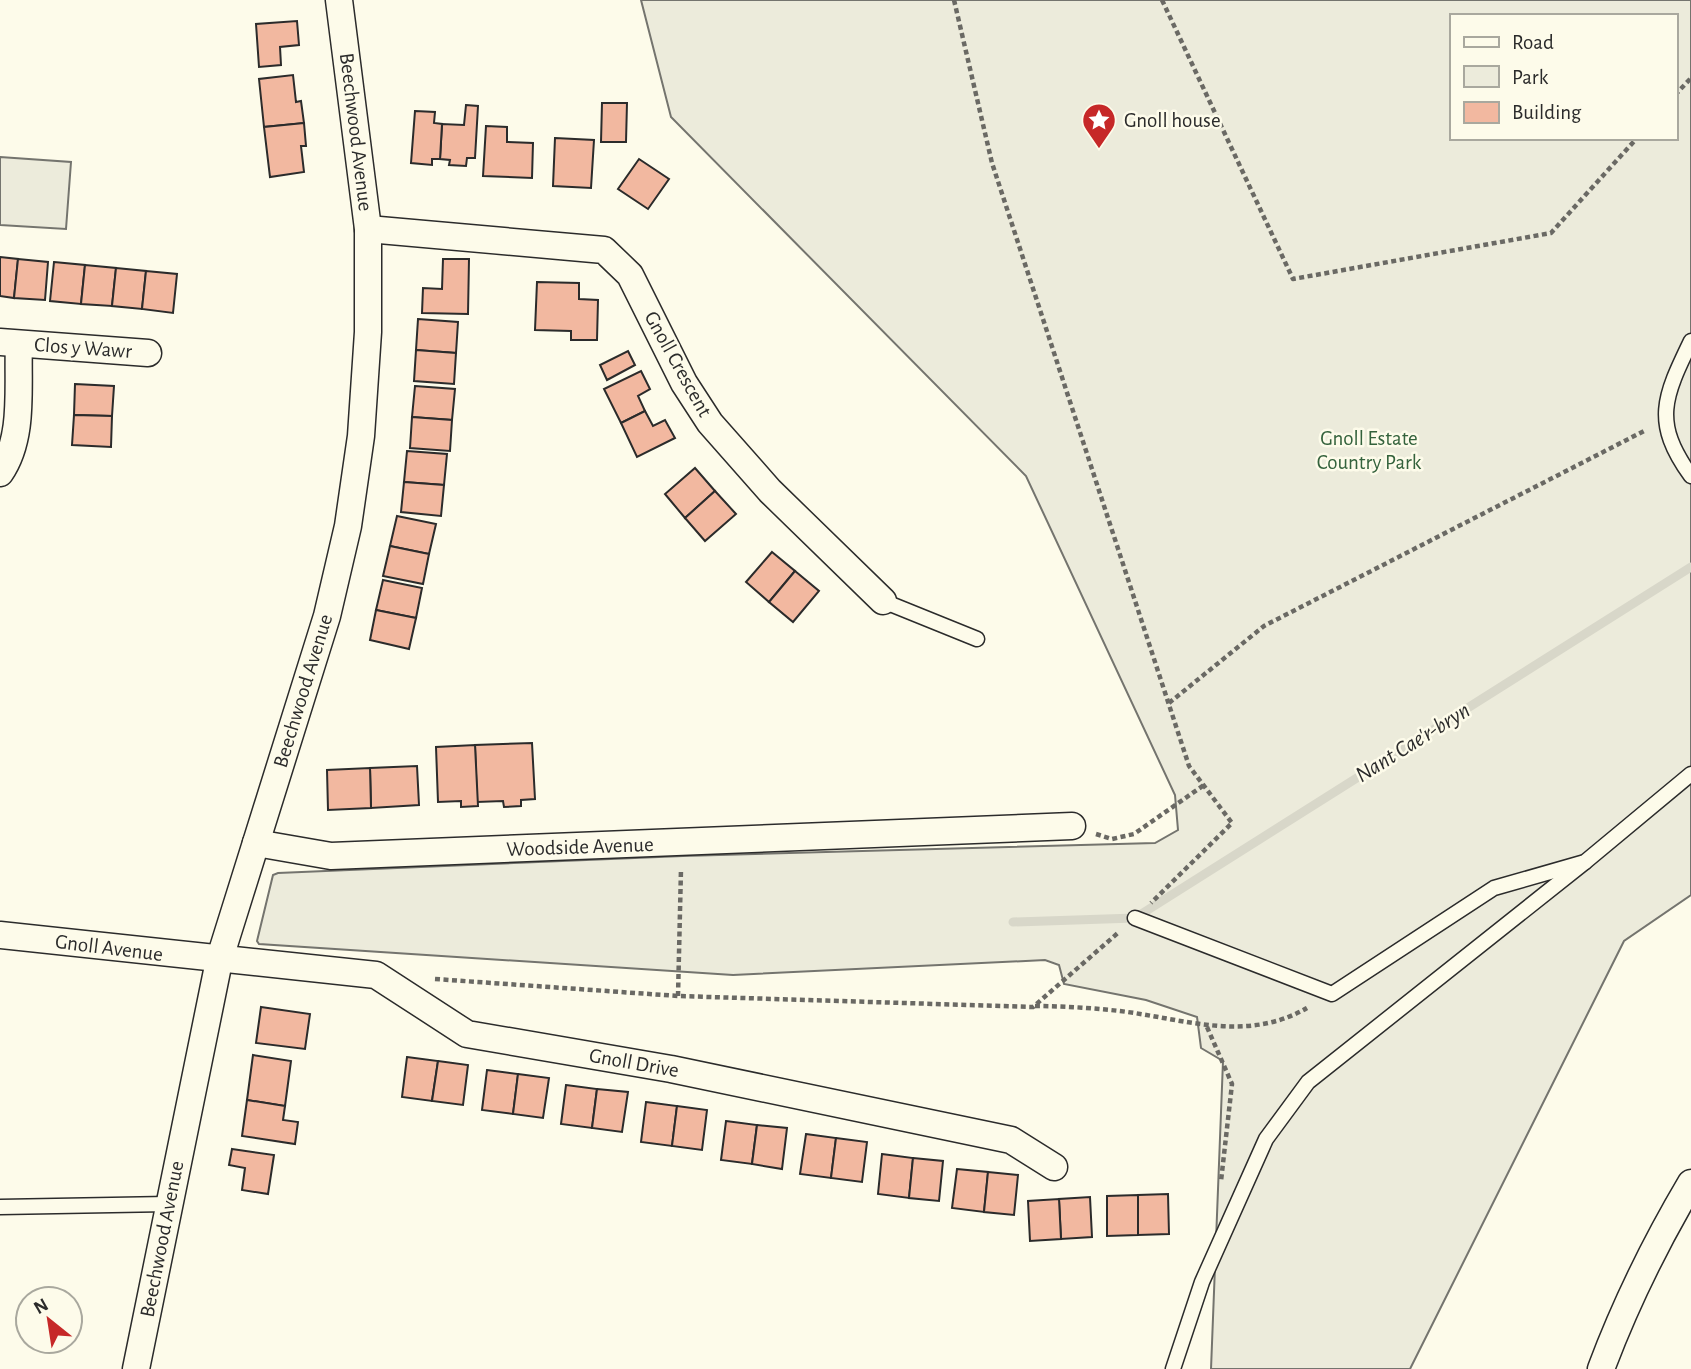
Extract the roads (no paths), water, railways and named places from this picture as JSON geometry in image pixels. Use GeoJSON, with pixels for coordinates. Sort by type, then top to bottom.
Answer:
{"type":"FeatureCollection","features":[{"type":"Feature","properties":{"kind":"street","name":"Beechwood Avenue"},"geometry":{"type":"LineString","coordinates":[[136,1369],[219,961],[327,616],[348,526],[362,436],[368,332],[368,229],[339,0]]}},
{"type":"Feature","properties":{"kind":"street","name":"Gnoll Crescent"},"geometry":{"type":"LineString","coordinates":[[368,229],[604,250],[630,275],[684,383],[710,423],[770,491],[883,601]]}},
{"type":"Feature","properties":{"kind":"street","name":"Clos y Wawr"},"geometry":{"type":"LineString","coordinates":[[0,473],[16,435],[9,343],[148,353]]}},
{"type":"Feature","properties":{"kind":"street","name":"Woodside Avenue"},"geometry":{"type":"LineString","coordinates":[[256,843],[331,856],[682,844],[1072,826]]}},
{"type":"Feature","properties":{"kind":"street","name":"Gnoll Avenue"},"geometry":{"type":"LineString","coordinates":[[0,935],[219,961]]}},
{"type":"Feature","properties":{"kind":"street","name":"Gnoll Drive"},"geometry":{"type":"LineString","coordinates":[[219,961],[376,975],[467,1034],[671,1069],[1012,1140],[1055,1167]]}},
{"type":"Feature","properties":{"kind":"street"},"geometry":{"type":"LineString","coordinates":[[1601,1369],[1615,1332],[1673,1213],[1691,1184]]}},
{"type":"Feature","properties":{"kind":"lane"},"geometry":{"type":"LineString","coordinates":[[1691,341],[1672,381],[1664,421],[1676,455],[1691,476]]}},
{"type":"Feature","properties":{"kind":"lane","name":"Gnoll Crescent"},"geometry":{"type":"LineString","coordinates":[[883,601],[977,639]]}},
{"type":"Feature","properties":{"kind":"lane"},"geometry":{"type":"LineString","coordinates":[[1173,1369],[1202,1282],[1266,1139],[1308,1082],[1585,862],[1691,774]]}},
{"type":"Feature","properties":{"kind":"lane"},"geometry":{"type":"LineString","coordinates":[[1135,918],[1332,994],[1494,888],[1585,862]]}},
{"type":"Feature","properties":{"kind":"lane"},"geometry":{"type":"LineString","coordinates":[[0,1207],[168,1204]]}},
{"type":"Feature","properties":{"kind":"waterway","name":"Nant Cae'r-bryn"},"geometry":{"type":"LineString","coordinates":[[1013,922],[1135,918],[1691,567]]}},
{"type":"Feature","properties":{"kind":"place","name":"Gnoll house"},"geometry":{"type":"Point","coordinates":[1099,150]}},
{"type":"Feature","properties":{"kind":"park label","name":"Gnoll Estate Country Park"},"geometry":{"type":"Point","coordinates":[1369,450]}}]}
